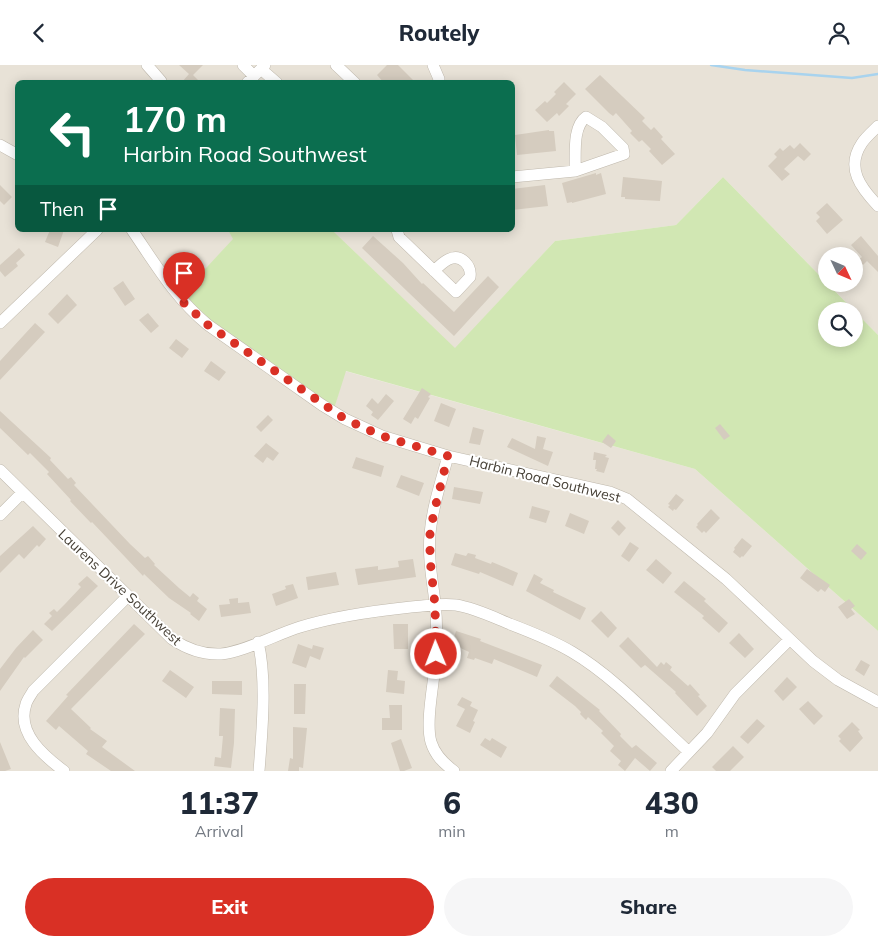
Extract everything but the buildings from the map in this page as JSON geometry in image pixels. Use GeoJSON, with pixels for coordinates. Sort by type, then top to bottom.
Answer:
{"type":"FeatureCollection","features":[{"type":"Feature","properties":{"kind":"street"},"geometry":{"type":"LineString","coordinates":[[146,65],[160,80]]}},
{"type":"Feature","properties":{"kind":"street"},"geometry":{"type":"LineString","coordinates":[[243,65],[271,80]]}},
{"type":"Feature","properties":{"kind":"street"},"geometry":{"type":"LineString","coordinates":[[336,65],[352,80]]}},
{"type":"Feature","properties":{"kind":"street"},"geometry":{"type":"LineString","coordinates":[[433,65],[439,80]]}},
{"type":"Feature","properties":{"kind":"street"},"geometry":{"type":"LineString","coordinates":[[515,177],[575,171],[624,154],[623,148],[602,127],[586,117],[581,121],[577,133],[575,171]]}},
{"type":"Feature","properties":{"kind":"street"},"geometry":{"type":"LineString","coordinates":[[878,126],[862,143],[856,155],[855,167],[863,190],[878,206]]}},
{"type":"Feature","properties":{"kind":"street"},"geometry":{"type":"LineString","coordinates":[[0,145],[15,153]]}},
{"type":"Feature","properties":{"kind":"street"},"geometry":{"type":"LineString","coordinates":[[0,323],[95,232]]}},
{"type":"Feature","properties":{"kind":"street","name":"Harbin Road Southwest"},"geometry":{"type":"LineString","coordinates":[[133,232],[177,295],[191,311],[208,325],[345,419],[382,436],[448,456],[610,492],[627,499],[726,579],[813,661],[838,679],[878,703]]}},
{"type":"Feature","properties":{"kind":"street"},"geometry":{"type":"LineString","coordinates":[[398,232],[399,237],[434,271]]}},
{"type":"Feature","properties":{"kind":"street"},"geometry":{"type":"LineString","coordinates":[[448,456],[430,534],[436,654],[429,729],[435,752],[443,763],[454,771]]}},
{"type":"Feature","properties":{"kind":"street","name":"Laurens Drive Southwest"},"geometry":{"type":"LineString","coordinates":[[0,470],[127,597],[172,639],[192,650],[206,654],[222,654],[236,651],[300,627],[341,616],[379,610],[456,605],[476,610],[572,652],[604,675],[689,752]]}},
{"type":"Feature","properties":{"kind":"street"},"geometry":{"type":"LineString","coordinates":[[0,515],[22,493]]}},
{"type":"Feature","properties":{"kind":"street"},"geometry":{"type":"LineString","coordinates":[[64,771],[30,738],[24,722],[26,705],[33,691],[127,597]]}},
{"type":"Feature","properties":{"kind":"street"},"geometry":{"type":"LineString","coordinates":[[671,771],[707,733],[735,694],[789,640]]}},
{"type":"Feature","properties":{"kind":"street"},"geometry":{"type":"LineString","coordinates":[[258,643],[262,677],[262,731],[259,771]]}},
{"type":"Feature","properties":{"kind":"shaded area"},"geometry":{"type":"Polygon","coordinates":[[[0,65],[878,65],[878,335],[863,320],[863,302],[846,302],[837,293],[863,292],[863,247],[818,247],[818,274],[723,177],[676,225],[555,241],[455,349],[334,232],[515,232],[515,80],[15,80],[15,232],[229,232],[234,239],[180,296],[333,412],[345,371],[695,469],[878,631],[878,771],[0,771],[0,65]]]}},
{"type":"Feature","properties":{"kind":"green space"},"geometry":{"type":"Polygon","coordinates":[[[723,177],[818,274],[818,293],[837,293],[846,302],[818,302],[818,347],[863,347],[863,320],[878,335],[878,631],[695,469],[346,371],[333,412],[194,317],[180,296],[233,239],[229,232],[334,232],[455,348],[555,241],[676,225],[723,177]]]}},
{"type":"Feature","properties":{"kind":"waterway"},"geometry":{"type":"LineString","coordinates":[[711,65],[745,70],[852,78],[878,74]]}},
{"type":"Feature","properties":{"kind":"route"},"geometry":{"type":"LineString","coordinates":[[184,303],[208,325],[345,419],[382,436],[448,456],[430,534],[436,654]]}}]}
